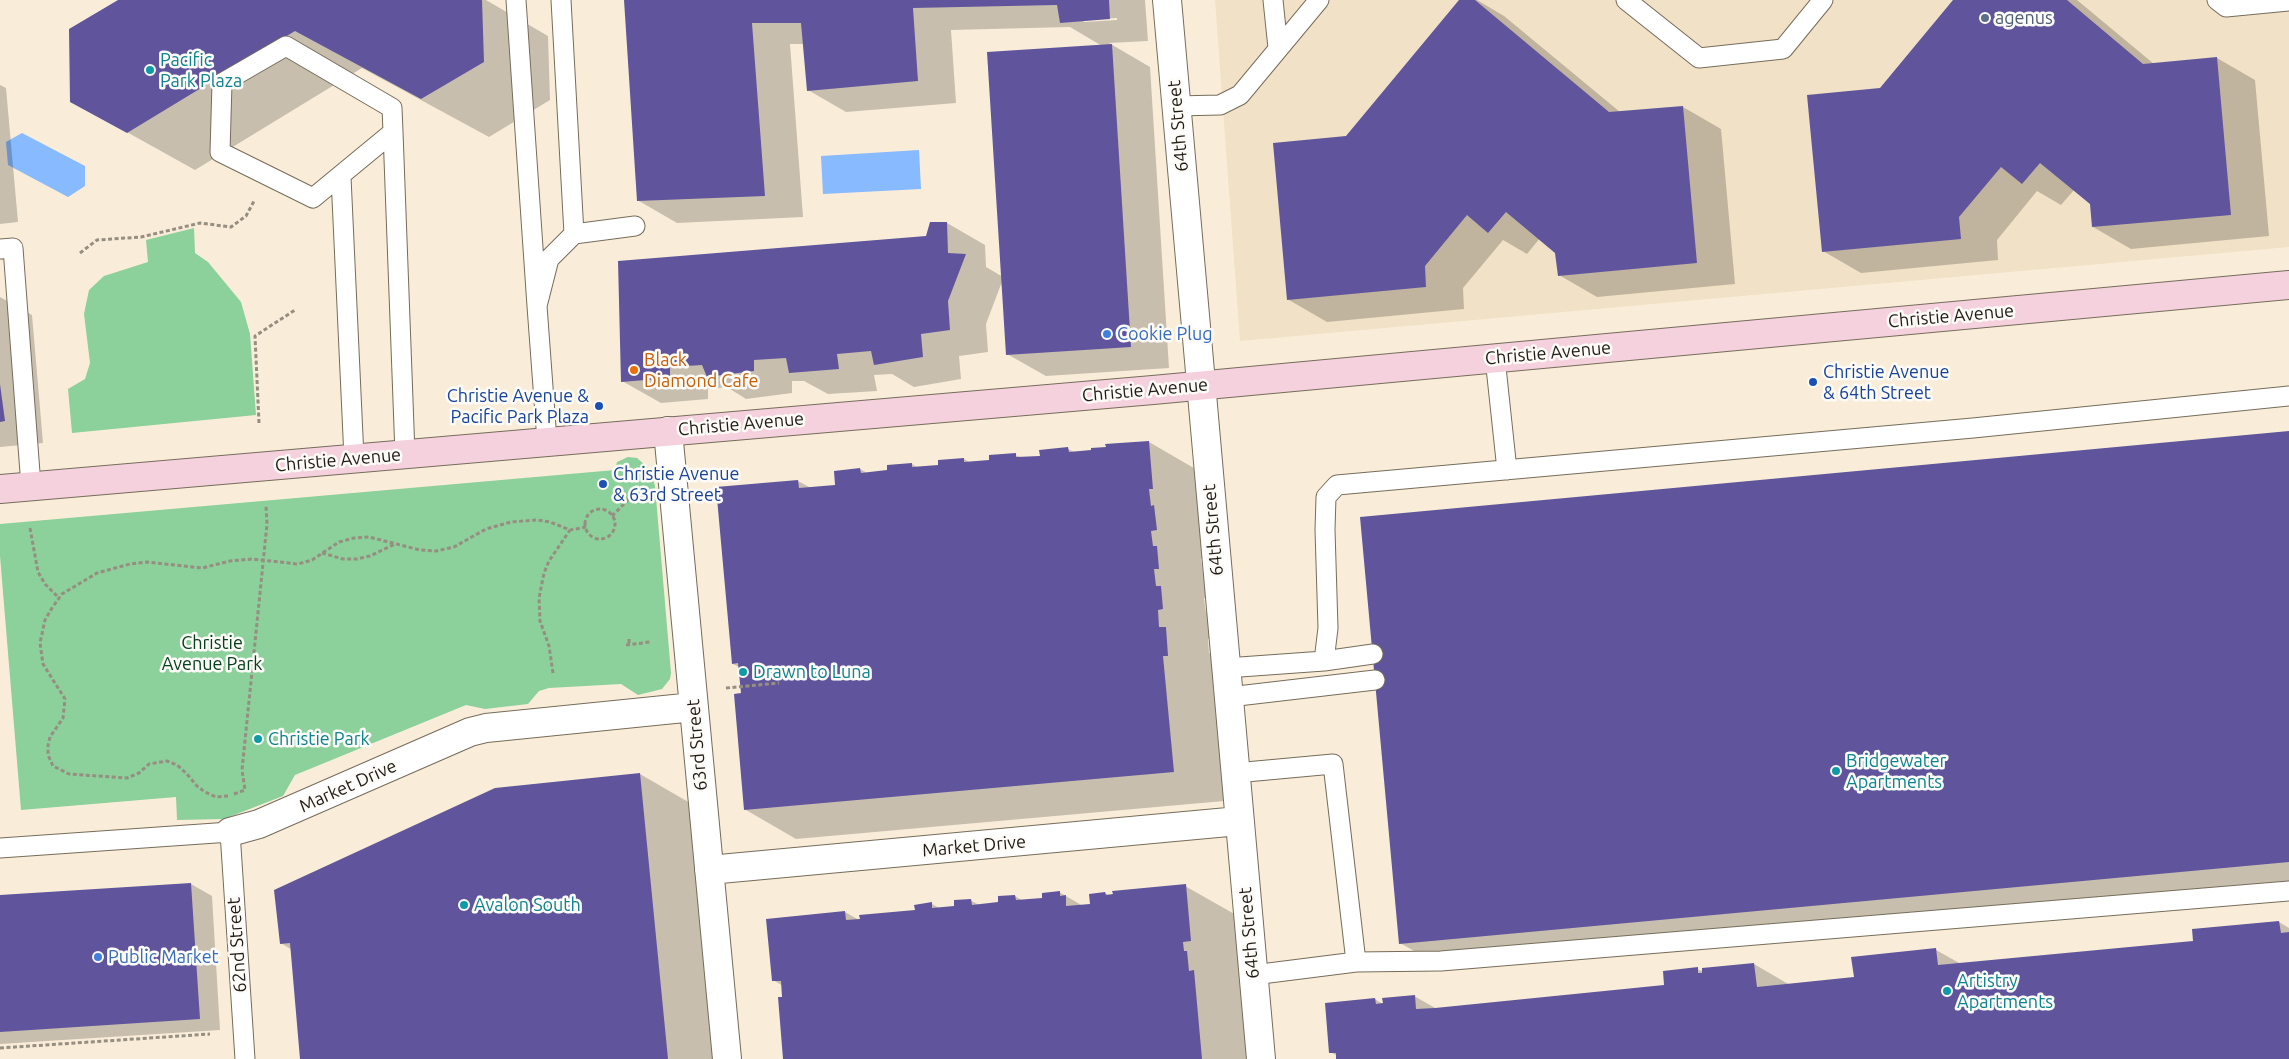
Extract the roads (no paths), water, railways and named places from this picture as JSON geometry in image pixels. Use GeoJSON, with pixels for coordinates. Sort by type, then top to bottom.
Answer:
{"type":"FeatureCollection","features":[{"type":"Feature","properties":{"kind":"street","name":"64th Street"},"geometry":{"type":"LineString","coordinates":[[1166,0],[1261,1059]]}},
{"type":"Feature","properties":{"kind":"street","name":"Christie Avenue"},"geometry":{"type":"LineString","coordinates":[[0,489],[1201,385],[2289,285]]}},
{"type":"Feature","properties":{"kind":"street","name":"63rd Street"},"geometry":{"type":"LineString","coordinates":[[668,431],[727,1059]]}},
{"type":"Feature","properties":{"kind":"street","name":"Market Drive"},"geometry":{"type":"LineString","coordinates":[[230,832],[259,824],[470,732],[486,728],[694,707]]}},
{"type":"Feature","properties":{"kind":"street","name":"Market Drive"},"geometry":{"type":"LineString","coordinates":[[709,870],[1239,821]]}},
{"type":"Feature","properties":{"kind":"lane"},"geometry":{"type":"LineString","coordinates":[[516,0],[547,441]]}},
{"type":"Feature","properties":{"kind":"lane"},"geometry":{"type":"LineString","coordinates":[[561,0],[574,234]]}},
{"type":"Feature","properties":{"kind":"lane"},"geometry":{"type":"LineString","coordinates":[[1273,0],[1278,48]]}},
{"type":"Feature","properties":{"kind":"lane"},"geometry":{"type":"LineString","coordinates":[[1176,106],[1220,105],[1240,95],[1319,0]]}},
{"type":"Feature","properties":{"kind":"lane"},"geometry":{"type":"LineString","coordinates":[[1626,0],[1698,58],[1783,49],[1823,0]]}},
{"type":"Feature","properties":{"kind":"lane"},"geometry":{"type":"LineString","coordinates":[[2217,0],[2226,7],[2289,1]]}},
{"type":"Feature","properties":{"kind":"lane"},"geometry":{"type":"LineString","coordinates":[[393,132],[341,177],[313,198],[220,152],[219,80],[286,46],[392,108],[393,132],[404,454]]}},
{"type":"Feature","properties":{"kind":"lane"},"geometry":{"type":"LineString","coordinates":[[341,177],[354,458]]}},
{"type":"Feature","properties":{"kind":"lane"},"geometry":{"type":"LineString","coordinates":[[537,306],[548,259],[574,234],[635,226]]}},
{"type":"Feature","properties":{"kind":"lane"},"geometry":{"type":"LineString","coordinates":[[0,249],[13,248],[31,486]]}},
{"type":"Feature","properties":{"kind":"lane"},"geometry":{"type":"LineString","coordinates":[[1495,358],[1507,470]]}},
{"type":"Feature","properties":{"kind":"lane"},"geometry":{"type":"LineString","coordinates":[[1324,661],[1328,628],[1324,530],[1326,498],[1337,485],[1973,428],[2289,396]]}},
{"type":"Feature","properties":{"kind":"lane"},"geometry":{"type":"LineString","coordinates":[[1226,668],[1324,661],[1373,654]]}},
{"type":"Feature","properties":{"kind":"lane"},"geometry":{"type":"LineString","coordinates":[[1229,697],[1375,680]]}},
{"type":"Feature","properties":{"kind":"lane"},"geometry":{"type":"LineString","coordinates":[[1235,773],[1333,764],[1356,962]]}},
{"type":"Feature","properties":{"kind":"lane","name":"Market Drive"},"geometry":{"type":"LineString","coordinates":[[0,848],[230,832]]}},
{"type":"Feature","properties":{"kind":"lane","name":"62nd Street"},"geometry":{"type":"LineString","coordinates":[[230,832],[245,1059]]}},
{"type":"Feature","properties":{"kind":"lane"},"geometry":{"type":"LineString","coordinates":[[1253,976],[1356,962],[1441,961],[2289,891]]}},
{"type":"Feature","properties":{"kind":"water"},"geometry":{"type":"Polygon","coordinates":[[[22,133],[85,166],[85,186],[68,197],[8,165],[6,142],[22,133]]]}},
{"type":"Feature","properties":{"kind":"water"},"geometry":{"type":"Polygon","coordinates":[[[919,150],[921,189],[823,194],[821,156],[919,150]]]}},
{"type":"Feature","properties":{"kind":"place","name":"agenus"},"geometry":{"type":"Point","coordinates":[1985,18]}},
{"type":"Feature","properties":{"kind":"place","name":"Pacific Park Plaza"},"geometry":{"type":"Point","coordinates":[150,70]}},
{"type":"Feature","properties":{"kind":"place","name":"Cookie Plug"},"geometry":{"type":"Point","coordinates":[1107,334]}},
{"type":"Feature","properties":{"kind":"place","name":"Black Diamond Cafe"},"geometry":{"type":"Point","coordinates":[634,370]}},
{"type":"Feature","properties":{"kind":"place","name":"Christie Avenue & 64th Street"},"geometry":{"type":"Point","coordinates":[1813,382]}},
{"type":"Feature","properties":{"kind":"place","name":"Christie Avenue & Pacific Park Plaza"},"geometry":{"type":"Point","coordinates":[599,406]}},
{"type":"Feature","properties":{"kind":"place","name":"Christie Avenue & 63rd Street"},"geometry":{"type":"Point","coordinates":[603,484]}},
{"type":"Feature","properties":{"kind":"place","name":"Drawn to Luna"},"geometry":{"type":"Point","coordinates":[743,672]}},
{"type":"Feature","properties":{"kind":"place","name":"Christie Park"},"geometry":{"type":"Point","coordinates":[258,739]}},
{"type":"Feature","properties":{"kind":"place","name":"Bridgewater Apartments"},"geometry":{"type":"Point","coordinates":[1836,771]}},
{"type":"Feature","properties":{"kind":"place","name":"Avalon South"},"geometry":{"type":"Point","coordinates":[464,905]}},
{"type":"Feature","properties":{"kind":"place","name":"Public Market"},"geometry":{"type":"Point","coordinates":[98,957]}},
{"type":"Feature","properties":{"kind":"place","name":"Artistry Apartments"},"geometry":{"type":"Point","coordinates":[1947,991]}},
{"type":"Feature","properties":{"kind":"park label","name":"Christie Avenue Park"},"geometry":{"type":"Point","coordinates":[212,653]}}]}
